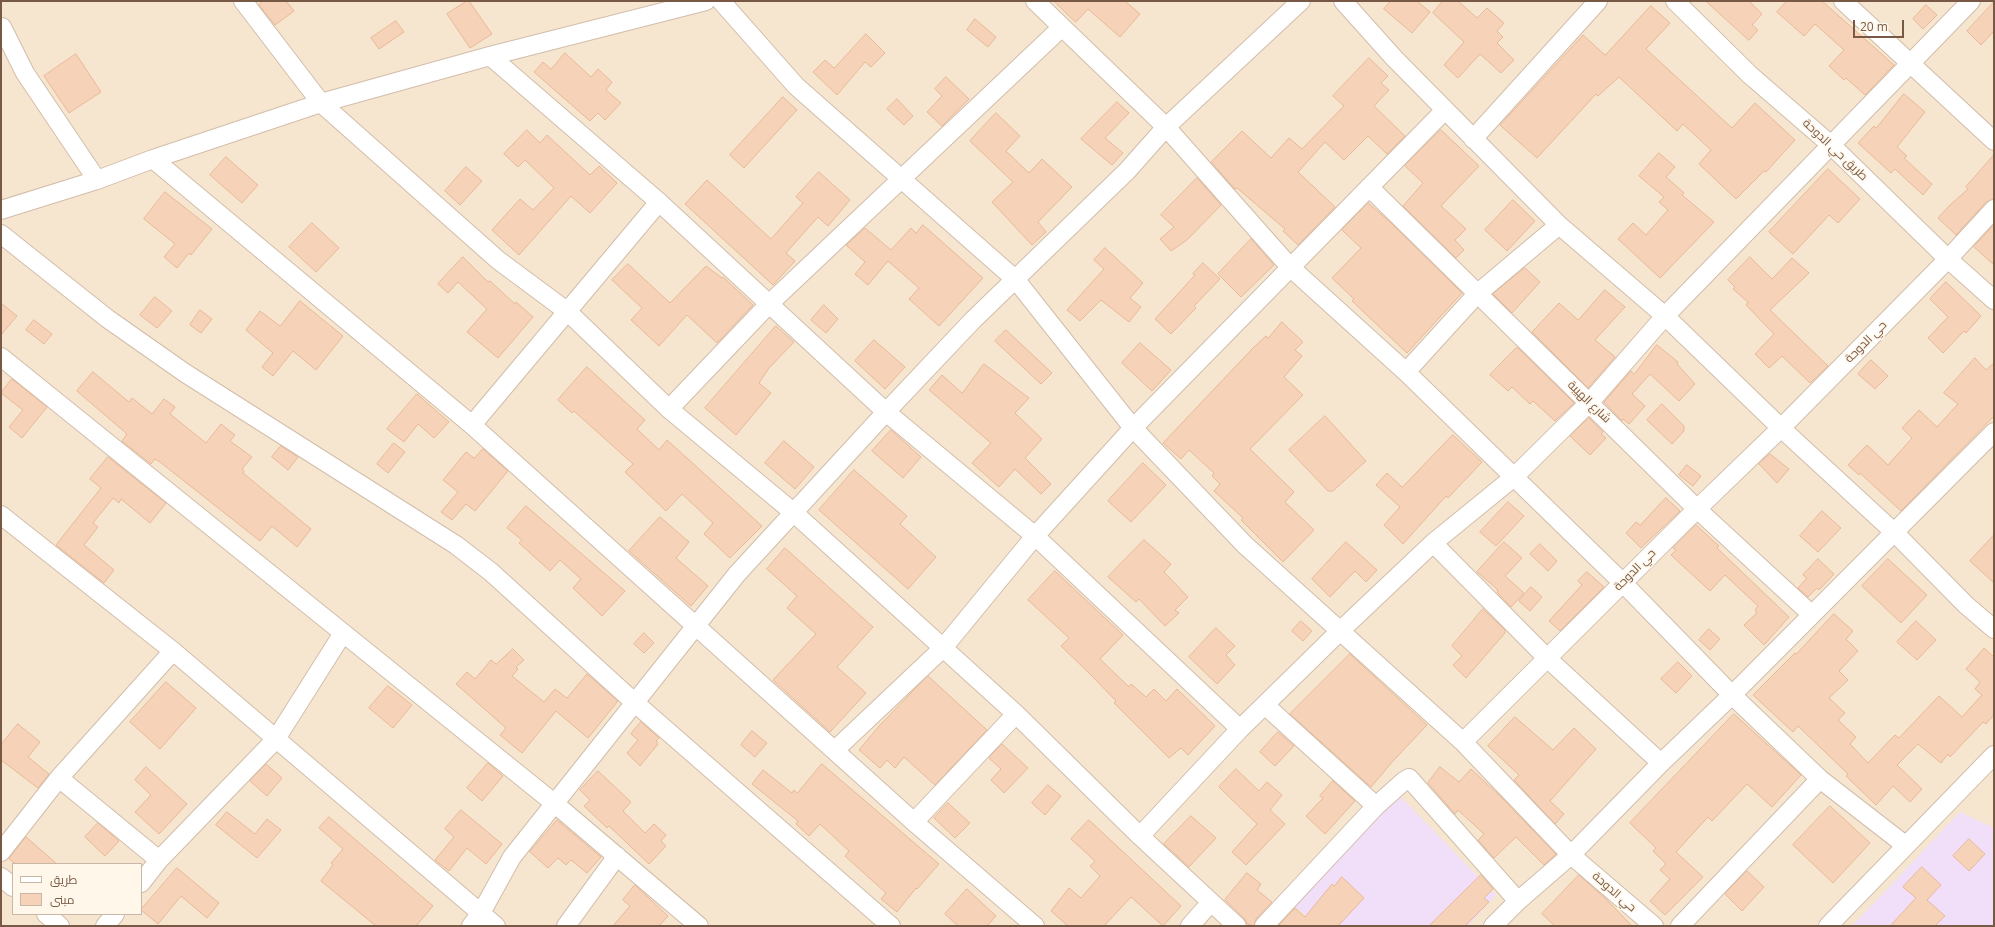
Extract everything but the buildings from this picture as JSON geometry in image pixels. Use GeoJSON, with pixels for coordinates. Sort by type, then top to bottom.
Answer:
{"type":"FeatureCollection","features":[{"type":"Feature","properties":{"kind":"street"},"geometry":{"type":"LineString","coordinates":[[243,1],[321,103],[498,260],[568,312],[669,409],[793,512],[1016,714],[1140,836],[1237,926]]}},
{"type":"Feature","properties":{"kind":"street"},"geometry":{"type":"LineString","coordinates":[[1,210],[97,180],[153,159],[321,103],[490,56],[706,1]]}},
{"type":"Feature","properties":{"kind":"street"},"geometry":{"type":"LineString","coordinates":[[721,1],[796,86],[1016,280],[1133,428],[1245,545],[1463,742]]}},
{"type":"Feature","properties":{"kind":"street"},"geometry":{"type":"LineString","coordinates":[[1035,1],[1061,28],[1166,127],[1290,267],[1406,372],[1623,583],[1732,695],[1820,779],[1905,845]]}},
{"type":"Feature","properties":{"kind":"street"},"geometry":{"type":"LineString","coordinates":[[476,920],[512,857],[737,574],[886,412],[974,320],[1127,171],[1166,127],[1301,1]]}},
{"type":"Feature","properties":{"kind":"street"},"geometry":{"type":"LineString","coordinates":[[1343,1],[1394,58],[1559,225],[1665,316],[1781,428],[1895,533],[1966,605],[1994,629]]}},
{"type":"Feature","properties":{"kind":"street"},"geometry":{"type":"LineString","coordinates":[[1473,139],[1598,1]]}},
{"type":"Feature","properties":{"kind":"street","name":"طريق حي الدوحة"},"geometry":{"type":"LineString","coordinates":[[1675,1],[1750,75],[1831,145],[1948,259],[1994,300]]}},
{"type":"Feature","properties":{"kind":"street"},"geometry":{"type":"LineString","coordinates":[[1843,1],[1994,142]]}},
{"type":"Feature","properties":{"kind":"street"},"geometry":{"type":"LineString","coordinates":[[1140,836],[1240,730],[1266,706],[1340,631],[1433,543],[1514,477],[1590,402],[1665,316],[1972,1]]}},
{"type":"Feature","properties":{"kind":"street"},"geometry":{"type":"LineString","coordinates":[[2,28],[25,72],[97,180]]}},
{"type":"Feature","properties":{"kind":"street"},"geometry":{"type":"LineString","coordinates":[[669,409],[769,304],[1061,28]]}},
{"type":"Feature","properties":{"kind":"street"},"geometry":{"type":"LineString","coordinates":[[490,56],[659,202],[886,412],[1036,536],[1240,730]]}},
{"type":"Feature","properties":{"kind":"street"},"geometry":{"type":"LineString","coordinates":[[835,750],[943,648],[1036,536],[1133,428],[1445,110]]}},
{"type":"Feature","properties":{"kind":"street"},"geometry":{"type":"LineString","coordinates":[[153,159],[472,425],[914,822],[1035,926]]}},
{"type":"Feature","properties":{"kind":"street","name":"شارع الهيبة"},"geometry":{"type":"LineString","coordinates":[[1369,187],[1477,294],[1590,402],[1697,509],[1811,614]]}},
{"type":"Feature","properties":{"kind":"street"},"geometry":{"type":"LineString","coordinates":[[472,425],[659,202]]}},
{"type":"Feature","properties":{"kind":"street","name":"حي الدوحة"},"geometry":{"type":"LineString","coordinates":[[1654,926],[1571,856],[1463,742],[1697,509],[1781,428],[1948,259],[1994,209]]}},
{"type":"Feature","properties":{"kind":"street"},"geometry":{"type":"LineString","coordinates":[[1406,372],[1477,294],[1559,225]]}},
{"type":"Feature","properties":{"kind":"street"},"geometry":{"type":"LineString","coordinates":[[1,234],[108,319],[185,373],[456,546],[492,572],[634,702],[891,926]]}},
{"type":"Feature","properties":{"kind":"street"},"geometry":{"type":"LineString","coordinates":[[1,357],[554,803],[699,926]]}},
{"type":"Feature","properties":{"kind":"street"},"geometry":{"type":"LineString","coordinates":[[1493,926],[1518,901],[1571,856],[1661,763],[1732,695],[1811,614],[1895,533],[1994,432]]}},
{"type":"Feature","properties":{"kind":"street"},"geometry":{"type":"LineString","coordinates":[[1,515],[173,651],[276,739],[476,920],[496,926]]}},
{"type":"Feature","properties":{"kind":"street"},"geometry":{"type":"LineString","coordinates":[[1433,543],[1547,658],[1661,763]]}},
{"type":"Feature","properties":{"kind":"street"},"geometry":{"type":"LineString","coordinates":[[142,882],[159,860],[276,739],[343,633]]}},
{"type":"Feature","properties":{"kind":"street"},"geometry":{"type":"LineString","coordinates":[[1,852],[59,778],[173,651]]}},
{"type":"Feature","properties":{"kind":"street"},"geometry":{"type":"LineString","coordinates":[[1266,706],[1376,806]]}},
{"type":"Feature","properties":{"kind":"street"},"geometry":{"type":"LineString","coordinates":[[914,822],[1016,714]]}},
{"type":"Feature","properties":{"kind":"street"},"geometry":{"type":"LineString","coordinates":[[1828,926],[1994,755]]}},
{"type":"Feature","properties":{"kind":"street"},"geometry":{"type":"LineString","coordinates":[[59,778],[159,860]]}},
{"type":"Feature","properties":{"kind":"street"},"geometry":{"type":"LineString","coordinates":[[1264,926],[1376,806],[1409,778],[1518,901]]}},
{"type":"Feature","properties":{"kind":"street"},"geometry":{"type":"LineString","coordinates":[[1680,926],[1820,779]]}},
{"type":"Feature","properties":{"kind":"street"},"geometry":{"type":"LineString","coordinates":[[566,926],[617,856]]}},
{"type":"Feature","properties":{"kind":"street"},"geometry":{"type":"LineString","coordinates":[[1,877],[12,886]]}},
{"type":"Feature","properties":{"kind":"street"},"geometry":{"type":"LineString","coordinates":[[1190,926],[1211,902]]}},
{"type":"Feature","properties":{"kind":"street"},"geometry":{"type":"LineString","coordinates":[[47,915],[60,926]]}},
{"type":"Feature","properties":{"kind":"street"},"geometry":{"type":"LineString","coordinates":[[105,926],[114,915]]}},
{"type":"Feature","properties":{"kind":"shaded area"},"geometry":{"type":"Polygon","coordinates":[[[1,1],[1994,1],[1994,926],[1,926],[1,1]]]}},
{"type":"Feature","properties":{"kind":"shaded area"},"geometry":{"type":"Polygon","coordinates":[[[1391,787],[1496,895],[1468,926],[1318,926],[1289,901],[1391,787]]]}},
{"type":"Feature","properties":{"kind":"shaded area"},"geometry":{"type":"Polygon","coordinates":[[[1960,812],[1994,828],[1994,926],[1852,926],[1960,812]]]}}]}
